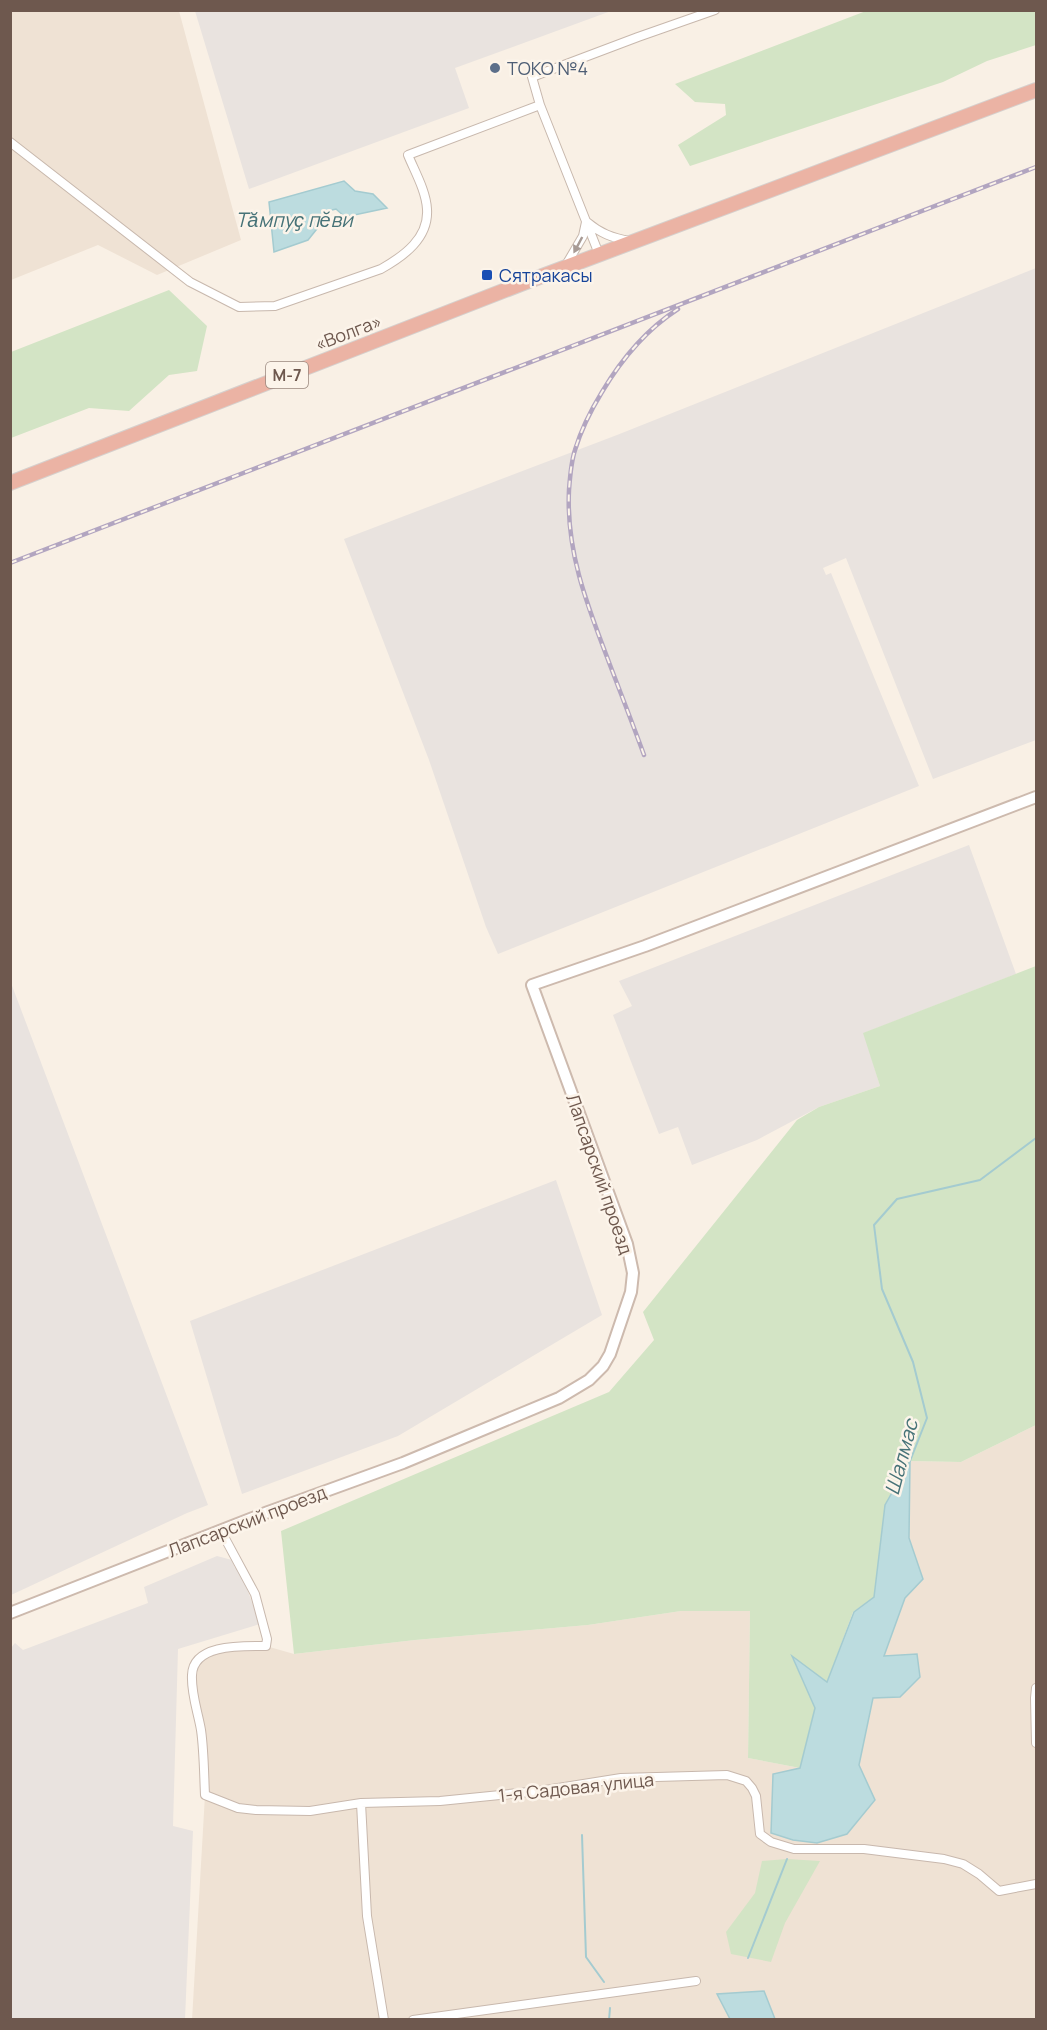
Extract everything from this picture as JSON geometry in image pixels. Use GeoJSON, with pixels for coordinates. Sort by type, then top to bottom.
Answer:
{"type":"FeatureCollection","features":[{"type":"Feature","properties":{"kind":"highway","name":"«Волга»"},"geometry":{"type":"LineString","coordinates":[[10,483],[564,267],[1036,90]]}},
{"type":"Feature","properties":{"kind":"street"},"geometry":{"type":"LineString","coordinates":[[600,254],[531,77],[715,10]]}},
{"type":"Feature","properties":{"kind":"street"},"geometry":{"type":"LineString","coordinates":[[10,142],[190,282],[239,307],[274,306],[381,269],[410,249],[419,238],[425,225],[427,208],[424,194],[408,156],[540,105]]}},
{"type":"Feature","properties":{"kind":"street"},"geometry":{"type":"LineString","coordinates":[[586,221],[599,232],[633,241]]}},
{"type":"Feature","properties":{"kind":"street"},"geometry":{"type":"LineString","coordinates":[[564,267],[583,236],[586,221]]}},
{"type":"Feature","properties":{"kind":"street","name":"Лапсарский проезд"},"geometry":{"type":"LineString","coordinates":[[10,1613],[403,1463],[559,1398],[589,1380],[603,1366],[610,1354],[631,1292],[633,1273],[627,1244],[532,985],[645,946],[1036,797]]}},
{"type":"Feature","properties":{"kind":"street","name":"1-я Садовая улица"},"geometry":{"type":"LineString","coordinates":[[221,1531],[255,1594],[267,1639],[266,1646],[229,1646],[213,1650],[204,1655],[194,1667],[192,1686],[201,1733],[205,1795],[230,1806],[256,1810],[310,1811],[362,1803],[440,1801],[539,1791],[621,1778],[727,1775],[746,1780],[752,1788],[759,1809],[760,1834],[771,1842],[794,1849],[864,1849],[944,1859],[963,1864],[999,1891],[1036,1884]]}},
{"type":"Feature","properties":{"kind":"street"},"geometry":{"type":"LineString","coordinates":[[1036,1688],[1036,1743]]}},
{"type":"Feature","properties":{"kind":"street"},"geometry":{"type":"LineString","coordinates":[[362,1803],[367,1916],[384,2019]]}},
{"type":"Feature","properties":{"kind":"street"},"geometry":{"type":"LineString","coordinates":[[413,2019],[696,1981]]}},
{"type":"Feature","properties":{"kind":"shaded area"},"geometry":{"type":"Polygon","coordinates":[[[195,10],[611,11],[455,68],[469,108],[249,189],[195,10]]]}},
{"type":"Feature","properties":{"kind":"shaded area"},"geometry":{"type":"Polygon","coordinates":[[[11,11],[179,11],[241,240],[157,275],[98,245],[11,280],[11,11]]]}},
{"type":"Feature","properties":{"kind":"shaded area"},"geometry":{"type":"Polygon","coordinates":[[[1036,268],[1036,740],[933,779],[846,558],[823,568],[826,575],[831,573],[919,786],[498,954],[486,927],[429,760],[344,539],[617,435],[1036,268]]]}},
{"type":"Feature","properties":{"kind":"shaded area"},"geometry":{"type":"Polygon","coordinates":[[[969,845],[1016,974],[864,1033],[880,1086],[819,1107],[757,1140],[692,1165],[678,1127],[659,1134],[613,1015],[632,1006],[619,981],[969,845]]]}},
{"type":"Feature","properties":{"kind":"shaded area"},"geometry":{"type":"Polygon","coordinates":[[[11,983],[208,1505],[11,1595],[11,983]]]}},
{"type":"Feature","properties":{"kind":"shaded area"},"geometry":{"type":"Polygon","coordinates":[[[556,1180],[602,1315],[398,1436],[242,1494],[190,1321],[556,1180]]]}},
{"type":"Feature","properties":{"kind":"shaded area"},"geometry":{"type":"Polygon","coordinates":[[[1036,1425],[1036,2019],[192,2020],[205,1795],[194,1667],[213,1650],[266,1646],[294,1654],[415,1640],[588,1625],[681,1611],[750,1611],[748,1758],[800,1768],[859,1765],[873,1698],[900,1696],[884,1656],[905,1598],[922,1579],[909,1538],[910,1461],[961,1462],[1036,1425]]]}},
{"type":"Feature","properties":{"kind":"shaded area"},"geometry":{"type":"Polygon","coordinates":[[[217,1556],[232,1560],[235,1568],[239,1567],[260,1624],[178,1649],[173,1826],[193,1831],[185,2019],[11,2020],[11,1648],[15,1643],[23,1650],[148,1603],[144,1587],[217,1556]]]}},
{"type":"Feature","properties":{"kind":"green space"},"geometry":{"type":"Polygon","coordinates":[[[866,11],[1036,11],[1036,45],[987,61],[943,82],[690,166],[678,145],[726,115],[725,104],[695,102],[675,84],[866,11]]]}},
{"type":"Feature","properties":{"kind":"green space"},"geometry":{"type":"Polygon","coordinates":[[[169,290],[207,326],[197,371],[169,375],[129,411],[89,408],[11,438],[11,352],[169,290]]]}},
{"type":"Feature","properties":{"kind":"green space"},"geometry":{"type":"Polygon","coordinates":[[[1036,966],[1036,1425],[961,1462],[910,1461],[885,1505],[874,1597],[853,1612],[827,1682],[792,1657],[815,1708],[800,1768],[748,1758],[750,1611],[681,1611],[588,1625],[415,1640],[294,1654],[281,1531],[609,1392],[654,1340],[643,1312],[797,1120],[819,1107],[880,1086],[863,1033],[1036,966]]]}},
{"type":"Feature","properties":{"kind":"green space"},"geometry":{"type":"Polygon","coordinates":[[[787,1859],[820,1861],[785,1923],[771,1962],[731,1954],[726,1932],[755,1893],[762,1861],[787,1859]]]}},
{"type":"Feature","properties":{"kind":"water","name":"Тӑмпуҫ пӗви"},"geometry":{"type":"Polygon","coordinates":[[[344,181],[355,191],[373,194],[387,208],[345,217],[336,209],[332,210],[308,240],[274,252],[269,202],[344,181]]]}},
{"type":"Feature","properties":{"kind":"water"},"geometry":{"type":"Polygon","coordinates":[[[910,1461],[909,1538],[923,1579],[905,1598],[884,1656],[917,1654],[920,1677],[900,1697],[873,1698],[859,1765],[875,1800],[847,1834],[817,1843],[793,1840],[771,1833],[773,1774],[800,1768],[815,1708],[792,1656],[827,1682],[854,1612],[874,1597],[885,1505],[910,1461]]]}},
{"type":"Feature","properties":{"kind":"water"},"geometry":{"type":"Polygon","coordinates":[[[764,1991],[775,2019],[730,2019],[717,1994],[764,1991]]]}},
{"type":"Feature","properties":{"kind":"waterway","name":"Шалмас"},"geometry":{"type":"LineString","coordinates":[[910,1461],[927,1418],[913,1362],[882,1289],[874,1225],[897,1199],[980,1180],[1036,1138]]}},
{"type":"Feature","properties":{"kind":"waterway"},"geometry":{"type":"LineString","coordinates":[[582,1835],[586,1957],[604,1982]]}},
{"type":"Feature","properties":{"kind":"waterway","name":"Шалмас"},"geometry":{"type":"LineString","coordinates":[[748,1958],[787,1859]]}},
{"type":"Feature","properties":{"kind":"waterway"},"geometry":{"type":"LineString","coordinates":[[609,2020],[610,2008]]}},
{"type":"Feature","properties":{"kind":"railway"},"geometry":{"type":"LineString","coordinates":[[10,563],[1036,167]]}},
{"type":"Feature","properties":{"kind":"railway"},"geometry":{"type":"LineString","coordinates":[[644,755],[579,575],[571,534],[569,490],[577,443],[602,392],[636,346],[678,309]]}},
{"type":"Feature","properties":{"kind":"place","name":"ТОКО №4"},"geometry":{"type":"Point","coordinates":[495,68]}},
{"type":"Feature","properties":{"kind":"place","name":"Сятракасы"},"geometry":{"type":"Point","coordinates":[487,275]}}]}
